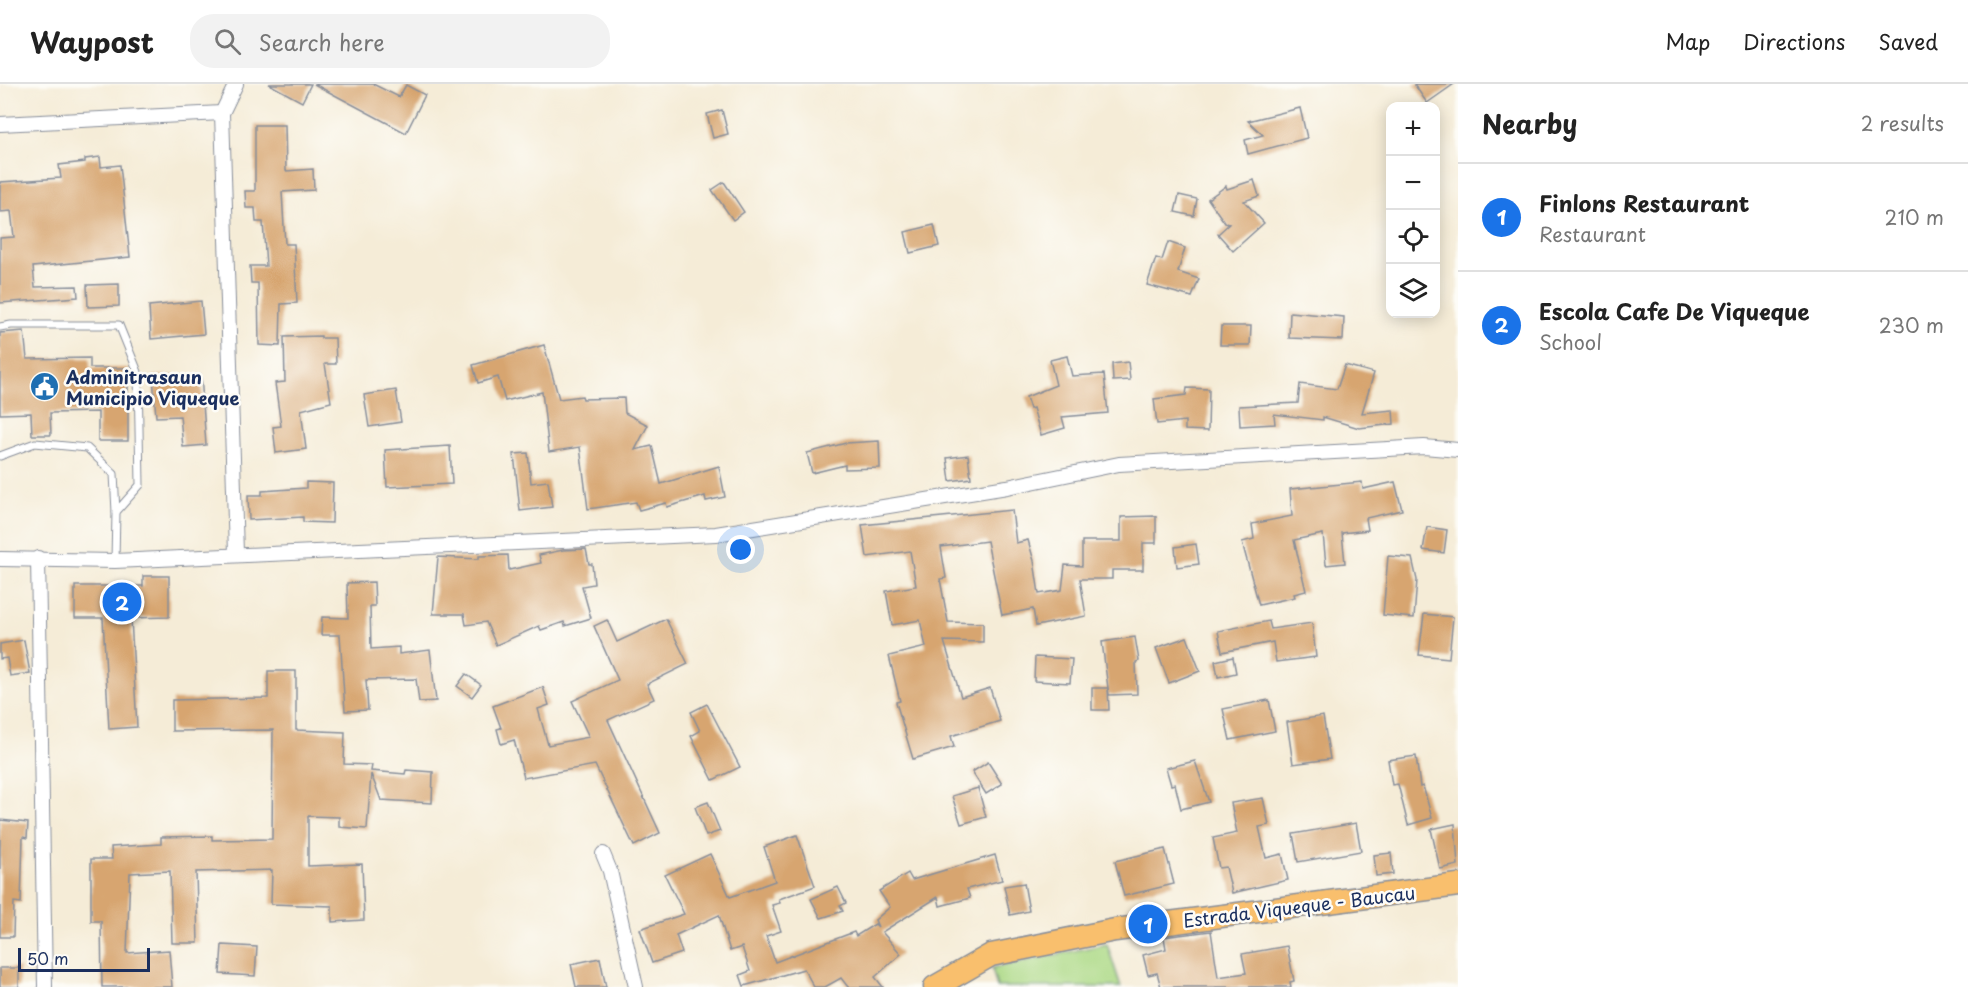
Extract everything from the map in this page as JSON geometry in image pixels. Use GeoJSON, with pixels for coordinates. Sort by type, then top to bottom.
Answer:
{"type":"FeatureCollection","features":[{"type":"Feature","properties":{"kind":"main road","name":"Estrada Viqueque - Baucau"},"geometry":{"type":"LineString","coordinates":[[936,987],[991,955],[1115,930],[1458,885]]}},
{"type":"Feature","properties":{"kind":"street"},"geometry":{"type":"LineString","coordinates":[[236,84],[222,113],[236,553]]}},
{"type":"Feature","properties":{"kind":"street"},"geometry":{"type":"LineString","coordinates":[[0,124],[222,113]]}},
{"type":"Feature","properties":{"kind":"street"},"geometry":{"type":"LineString","coordinates":[[0,559],[115,561],[236,553],[716,534],[1007,487],[1119,464],[1424,447],[1458,450]]}},
{"type":"Feature","properties":{"kind":"street"},"geometry":{"type":"LineString","coordinates":[[38,558],[45,987]]}},
{"type":"Feature","properties":{"kind":"street"},"geometry":{"type":"LineString","coordinates":[[603,854],[610,872],[636,987]]}},
{"type":"Feature","properties":{"kind":"lane"},"geometry":{"type":"LineString","coordinates":[[0,327],[10,324],[119,326],[138,372],[140,485],[116,512]]}},
{"type":"Feature","properties":{"kind":"lane"},"geometry":{"type":"LineString","coordinates":[[0,456],[35,443],[87,448],[114,474],[115,561]]}},
{"type":"Feature","properties":{"kind":"green space"},"geometry":{"type":"Polygon","coordinates":[[[1107,944],[1121,987],[997,987],[992,968],[1107,944]]]}},
{"type":"Feature","properties":{"kind":"building"},"geometry":{"type":"Polygon","coordinates":[[[269,84],[311,84],[302,102],[269,84]]]}},
{"type":"Feature","properties":{"kind":"building"},"geometry":{"type":"Polygon","coordinates":[[[314,84],[373,84],[399,97],[406,85],[425,95],[406,133],[314,84]]]}},
{"type":"Feature","properties":{"kind":"building"},"geometry":{"type":"Polygon","coordinates":[[[1414,84],[1454,84],[1428,102],[1414,84]]]}},
{"type":"Feature","properties":{"kind":"building"},"geometry":{"type":"Polygon","coordinates":[[[1300,108],[1307,138],[1248,154],[1245,140],[1263,135],[1248,121],[1300,108]]]}},
{"type":"Feature","properties":{"kind":"building"},"geometry":{"type":"Polygon","coordinates":[[[722,110],[728,134],[713,138],[707,114],[722,110]]]}},
{"type":"Feature","properties":{"kind":"building"},"geometry":{"type":"Polygon","coordinates":[[[255,125],[285,125],[286,171],[313,169],[314,190],[282,192],[285,244],[294,244],[297,303],[281,304],[280,346],[259,345],[258,283],[251,283],[250,266],[266,266],[263,222],[256,222],[255,208],[246,208],[245,191],[255,191],[255,125]]]}},
{"type":"Feature","properties":{"kind":"building"},"geometry":{"type":"Polygon","coordinates":[[[100,157],[101,167],[120,165],[130,257],[33,267],[35,287],[77,286],[78,297],[0,303],[0,238],[14,237],[11,211],[0,212],[0,182],[61,178],[59,165],[85,162],[85,159],[100,157]]]}},
{"type":"Feature","properties":{"kind":"building"},"geometry":{"type":"Polygon","coordinates":[[[1254,180],[1259,196],[1244,201],[1264,223],[1233,251],[1218,234],[1229,224],[1225,223],[1208,199],[1226,186],[1227,189],[1254,180]]]}},
{"type":"Feature","properties":{"kind":"building"},"geometry":{"type":"Polygon","coordinates":[[[724,182],[744,212],[733,220],[712,190],[724,182]]]}},
{"type":"Feature","properties":{"kind":"building"},"geometry":{"type":"Polygon","coordinates":[[[1179,195],[1197,199],[1194,216],[1175,212],[1179,195]]]}},
{"type":"Feature","properties":{"kind":"building"},"geometry":{"type":"Polygon","coordinates":[[[934,225],[939,246],[910,253],[905,232],[934,225]]]}},
{"type":"Feature","properties":{"kind":"building"},"geometry":{"type":"Polygon","coordinates":[[[1168,242],[1185,248],[1178,272],[1199,279],[1192,297],[1147,285],[1156,258],[1162,260],[1168,242]]]}},
{"type":"Feature","properties":{"kind":"building"},"geometry":{"type":"Polygon","coordinates":[[[119,284],[119,306],[88,307],[87,285],[119,284]]]}},
{"type":"Feature","properties":{"kind":"building"},"geometry":{"type":"Polygon","coordinates":[[[201,301],[204,334],[151,339],[149,306],[201,301]]]}},
{"type":"Feature","properties":{"kind":"building"},"geometry":{"type":"Polygon","coordinates":[[[1290,312],[1344,317],[1343,340],[1289,338],[1290,312]]]}},
{"type":"Feature","properties":{"kind":"building"},"geometry":{"type":"Polygon","coordinates":[[[1221,326],[1251,326],[1250,345],[1220,345],[1221,326]]]}},
{"type":"Feature","properties":{"kind":"building","name":"Adminitrasaun Municipio Viqueque"},"geometry":{"type":"Polygon","coordinates":[[[24,331],[27,359],[90,358],[90,368],[128,368],[128,441],[98,441],[98,412],[50,413],[51,435],[32,435],[31,413],[0,414],[0,333],[24,331]]]}},
{"type":"Feature","properties":{"kind":"building"},"geometry":{"type":"Polygon","coordinates":[[[321,336],[321,338],[335,338],[336,364],[325,364],[331,402],[301,410],[306,449],[276,453],[273,427],[281,426],[275,383],[285,382],[284,337],[321,336]]]}},
{"type":"Feature","properties":{"kind":"building"},"geometry":{"type":"Polygon","coordinates":[[[544,345],[559,399],[582,396],[583,399],[624,398],[625,413],[648,425],[635,450],[652,446],[661,484],[719,466],[725,497],[706,501],[705,496],[667,507],[666,503],[639,510],[636,502],[588,509],[580,447],[549,452],[542,392],[505,401],[498,377],[478,383],[473,365],[544,345]]]}},
{"type":"Feature","properties":{"kind":"building"},"geometry":{"type":"Polygon","coordinates":[[[1067,356],[1072,376],[1104,374],[1108,413],[1062,417],[1065,428],[1041,435],[1033,408],[1030,409],[1026,397],[1056,385],[1050,360],[1067,356]]]}},
{"type":"Feature","properties":{"kind":"building"},"geometry":{"type":"Polygon","coordinates":[[[1128,362],[1130,380],[1113,381],[1112,364],[1128,362]]]}},
{"type":"Feature","properties":{"kind":"building"},"geometry":{"type":"Polygon","coordinates":[[[1345,365],[1374,373],[1362,413],[1393,410],[1394,424],[1359,428],[1323,417],[1323,420],[1274,414],[1275,424],[1240,426],[1239,406],[1298,403],[1300,384],[1337,389],[1345,365]]]}},
{"type":"Feature","properties":{"kind":"building"},"geometry":{"type":"Polygon","coordinates":[[[201,375],[206,445],[183,447],[180,416],[156,417],[153,376],[201,375]]]}},
{"type":"Feature","properties":{"kind":"building"},"geometry":{"type":"Polygon","coordinates":[[[1187,388],[1209,389],[1208,431],[1185,430],[1185,421],[1157,424],[1154,399],[1186,395],[1187,388]]]}},
{"type":"Feature","properties":{"kind":"building"},"geometry":{"type":"Polygon","coordinates":[[[396,390],[401,422],[369,427],[364,395],[396,390]]]}},
{"type":"Feature","properties":{"kind":"building"},"geometry":{"type":"Polygon","coordinates":[[[879,441],[880,468],[845,469],[845,465],[812,473],[807,453],[846,443],[879,441]]]}},
{"type":"Feature","properties":{"kind":"building"},"geometry":{"type":"Polygon","coordinates":[[[450,446],[452,484],[387,487],[385,450],[450,446]]]}},
{"type":"Feature","properties":{"kind":"building"},"geometry":{"type":"Polygon","coordinates":[[[528,453],[531,483],[548,481],[552,507],[520,511],[514,454],[528,453]]]}},
{"type":"Feature","properties":{"kind":"building"},"geometry":{"type":"Polygon","coordinates":[[[968,455],[971,478],[950,481],[947,458],[968,455]]]}},
{"type":"Feature","properties":{"kind":"building"},"geometry":{"type":"Polygon","coordinates":[[[306,482],[333,483],[332,523],[303,522],[303,517],[249,520],[248,495],[262,495],[262,491],[306,488],[306,482]]]}},
{"type":"Feature","properties":{"kind":"building"},"geometry":{"type":"Polygon","coordinates":[[[1362,482],[1363,489],[1395,482],[1402,510],[1366,518],[1368,530],[1342,533],[1345,563],[1326,565],[1323,534],[1294,540],[1306,591],[1294,594],[1295,597],[1259,605],[1242,542],[1254,539],[1252,524],[1292,516],[1290,489],[1362,482]]]}},
{"type":"Feature","properties":{"kind":"building"},"geometry":{"type":"Polygon","coordinates":[[[1012,510],[1016,543],[1028,540],[1039,594],[1062,590],[1065,565],[1082,566],[1082,541],[1121,541],[1121,517],[1156,516],[1156,543],[1143,543],[1143,570],[1112,570],[1112,579],[1080,579],[1086,616],[1036,626],[1033,609],[1002,615],[987,541],[941,547],[946,578],[940,579],[948,622],[983,623],[983,642],[944,641],[961,697],[990,688],[1000,721],[951,736],[954,747],[913,759],[896,702],[900,701],[889,656],[926,647],[920,620],[892,625],[886,591],[916,586],[910,551],[867,557],[862,525],[1012,510]]]}},
{"type":"Feature","properties":{"kind":"building"},"geometry":{"type":"Polygon","coordinates":[[[1427,527],[1447,530],[1444,553],[1423,550],[1427,527]]]}},
{"type":"Feature","properties":{"kind":"building"},"geometry":{"type":"Polygon","coordinates":[[[1196,544],[1199,564],[1177,567],[1175,547],[1196,544]]]}},
{"type":"Feature","properties":{"kind":"building"},"geometry":{"type":"Polygon","coordinates":[[[586,549],[589,564],[592,564],[594,584],[582,586],[591,618],[565,626],[564,622],[541,630],[539,626],[496,645],[486,622],[466,625],[464,614],[433,614],[438,557],[479,559],[479,556],[508,555],[509,570],[541,563],[539,555],[563,550],[586,549]]]}},
{"type":"Feature","properties":{"kind":"building"},"geometry":{"type":"Polygon","coordinates":[[[1388,556],[1412,558],[1417,580],[1414,618],[1383,615],[1388,556]]]}},
{"type":"Feature","properties":{"kind":"building"},"geometry":{"type":"Polygon","coordinates":[[[143,576],[169,576],[169,617],[131,618],[137,727],[109,729],[103,618],[75,618],[75,586],[143,586],[143,576]]]}},
{"type":"Feature","properties":{"kind":"building"},"geometry":{"type":"Polygon","coordinates":[[[374,582],[375,606],[370,606],[371,649],[399,647],[399,654],[430,650],[436,701],[419,702],[416,679],[366,680],[368,710],[345,711],[340,635],[321,635],[322,617],[348,618],[347,583],[374,582]]]}},
{"type":"Feature","properties":{"kind":"building"},"geometry":{"type":"Polygon","coordinates":[[[1424,614],[1453,617],[1449,658],[1419,655],[1424,614]]]}},
{"type":"Feature","properties":{"kind":"building"},"geometry":{"type":"Polygon","coordinates":[[[666,619],[688,664],[647,684],[654,699],[608,720],[660,833],[634,846],[595,765],[524,778],[514,740],[501,744],[497,729],[501,728],[493,706],[543,687],[549,705],[538,709],[548,745],[589,737],[572,701],[618,680],[594,626],[607,620],[617,642],[666,619]]]}},
{"type":"Feature","properties":{"kind":"building"},"geometry":{"type":"Polygon","coordinates":[[[1269,621],[1271,629],[1312,623],[1316,657],[1276,662],[1273,642],[1222,652],[1218,631],[1269,621]]]}},
{"type":"Feature","properties":{"kind":"building"},"geometry":{"type":"Polygon","coordinates":[[[1135,637],[1139,661],[1136,662],[1137,694],[1109,695],[1102,642],[1135,637]]]}},
{"type":"Feature","properties":{"kind":"building"},"geometry":{"type":"Polygon","coordinates":[[[1187,637],[1200,671],[1169,683],[1156,648],[1187,637]]]}},
{"type":"Feature","properties":{"kind":"building"},"geometry":{"type":"Polygon","coordinates":[[[24,640],[30,673],[10,676],[7,658],[0,659],[0,644],[24,640]]]}},
{"type":"Feature","properties":{"kind":"building"},"geometry":{"type":"Polygon","coordinates":[[[1035,657],[1072,659],[1070,683],[1034,681],[1035,657]]]}},
{"type":"Feature","properties":{"kind":"building"},"geometry":{"type":"Polygon","coordinates":[[[1233,657],[1236,673],[1218,677],[1215,661],[1233,657]]]}},
{"type":"Feature","properties":{"kind":"building"},"geometry":{"type":"Polygon","coordinates":[[[268,671],[296,671],[296,730],[345,732],[344,764],[372,765],[371,771],[405,774],[406,770],[433,772],[432,803],[381,800],[371,774],[367,829],[339,827],[339,817],[308,816],[308,866],[362,864],[364,920],[332,922],[332,906],[271,904],[272,870],[196,872],[198,943],[172,943],[170,871],[130,873],[127,953],[169,950],[172,987],[102,987],[101,921],[91,921],[91,859],[112,859],[111,847],[161,844],[161,837],[212,836],[212,840],[272,839],[273,730],[172,731],[172,700],[268,698],[268,671]]]}},
{"type":"Feature","properties":{"kind":"building"},"geometry":{"type":"Polygon","coordinates":[[[466,674],[481,685],[472,697],[457,686],[466,674]]]}},
{"type":"Feature","properties":{"kind":"building"},"geometry":{"type":"Polygon","coordinates":[[[1092,688],[1108,688],[1109,710],[1092,710],[1092,688]]]}},
{"type":"Feature","properties":{"kind":"building"},"geometry":{"type":"Polygon","coordinates":[[[1269,700],[1275,731],[1230,740],[1223,709],[1269,700]]]}},
{"type":"Feature","properties":{"kind":"building"},"geometry":{"type":"Polygon","coordinates":[[[707,704],[740,767],[713,780],[691,736],[700,731],[691,712],[707,704]]]}},
{"type":"Feature","properties":{"kind":"building"},"geometry":{"type":"Polygon","coordinates":[[[1323,716],[1330,759],[1293,764],[1287,722],[1323,716]]]}},
{"type":"Feature","properties":{"kind":"building"},"geometry":{"type":"Polygon","coordinates":[[[1416,756],[1420,787],[1423,786],[1432,818],[1408,825],[1398,784],[1392,785],[1388,760],[1416,756]]]}},
{"type":"Feature","properties":{"kind":"building"},"geometry":{"type":"Polygon","coordinates":[[[1195,761],[1209,802],[1181,809],[1175,784],[1171,785],[1166,768],[1195,761]]]}},
{"type":"Feature","properties":{"kind":"building"},"geometry":{"type":"Polygon","coordinates":[[[988,762],[1002,784],[986,794],[972,772],[988,762]]]}},
{"type":"Feature","properties":{"kind":"building"},"geometry":{"type":"Polygon","coordinates":[[[978,788],[986,817],[961,824],[952,796],[978,788]]]}},
{"type":"Feature","properties":{"kind":"building"},"geometry":{"type":"Polygon","coordinates":[[[1263,798],[1269,825],[1259,827],[1266,858],[1282,854],[1288,880],[1232,893],[1226,867],[1219,868],[1213,838],[1237,833],[1231,803],[1263,798]]]}},
{"type":"Feature","properties":{"kind":"building"},"geometry":{"type":"Polygon","coordinates":[[[708,802],[720,831],[706,836],[695,807],[708,802]]]}},
{"type":"Feature","properties":{"kind":"building"},"geometry":{"type":"Polygon","coordinates":[[[0,820],[28,823],[27,838],[23,837],[21,903],[14,902],[13,937],[0,937],[0,820]]]}},
{"type":"Feature","properties":{"kind":"building"},"geometry":{"type":"Polygon","coordinates":[[[1356,823],[1361,851],[1298,862],[1293,834],[1356,823]]]}},
{"type":"Feature","properties":{"kind":"building"},"geometry":{"type":"Polygon","coordinates":[[[1455,824],[1458,865],[1440,869],[1431,829],[1455,824]]]}},
{"type":"Feature","properties":{"kind":"building"},"geometry":{"type":"Polygon","coordinates":[[[797,835],[815,886],[779,899],[780,903],[772,905],[781,931],[766,936],[775,962],[854,932],[856,936],[875,924],[878,927],[875,920],[890,907],[879,891],[908,873],[912,880],[995,855],[1002,880],[967,889],[970,898],[940,906],[938,897],[882,932],[901,954],[875,977],[883,987],[848,987],[841,978],[825,987],[814,987],[804,969],[744,986],[740,975],[750,971],[742,947],[730,951],[719,915],[676,935],[682,953],[652,963],[640,929],[684,914],[665,875],[710,854],[730,897],[775,881],[764,847],[797,835]]]}},
{"type":"Feature","properties":{"kind":"building"},"geometry":{"type":"Polygon","coordinates":[[[1165,849],[1174,884],[1124,896],[1115,861],[1165,849]]]}},
{"type":"Feature","properties":{"kind":"building"},"geometry":{"type":"Polygon","coordinates":[[[1391,853],[1393,874],[1376,876],[1374,855],[1391,853]]]}},
{"type":"Feature","properties":{"kind":"building"},"geometry":{"type":"Polygon","coordinates":[[[1024,883],[1029,911],[1010,915],[1004,886],[1024,883]]]}},
{"type":"Feature","properties":{"kind":"building"},"geometry":{"type":"Polygon","coordinates":[[[838,887],[846,903],[840,906],[843,911],[821,918],[811,899],[838,887]]]}},
{"type":"Feature","properties":{"kind":"building"},"geometry":{"type":"Polygon","coordinates":[[[1211,931],[1218,977],[1246,973],[1242,954],[1287,946],[1294,981],[1290,982],[1291,987],[1161,987],[1157,973],[1148,975],[1143,955],[1166,949],[1164,937],[1211,931]]]}},
{"type":"Feature","properties":{"kind":"building"},"geometry":{"type":"Polygon","coordinates":[[[222,945],[257,947],[255,976],[220,974],[222,945]]]}},
{"type":"Feature","properties":{"kind":"building"},"geometry":{"type":"Polygon","coordinates":[[[600,958],[606,987],[576,987],[571,964],[600,958]]]}},
{"type":"Feature","properties":{"kind":"building"},"geometry":{"type":"Polygon","coordinates":[[[0,968],[19,968],[19,987],[0,987],[0,968]]]}},
{"type":"Feature","properties":{"kind":"place","name":"Adminitrasaun Municipio Viqueque"},"geometry":{"type":"Point","coordinates":[45,386]}},
{"type":"Feature","properties":{"kind":"place","name":"Escola Cafe De Viqueque"},"geometry":{"type":"Point","coordinates":[122,602]}},
{"type":"Feature","properties":{"kind":"place","name":"Finlons Restaurant"},"geometry":{"type":"Point","coordinates":[1148,924]}}]}
